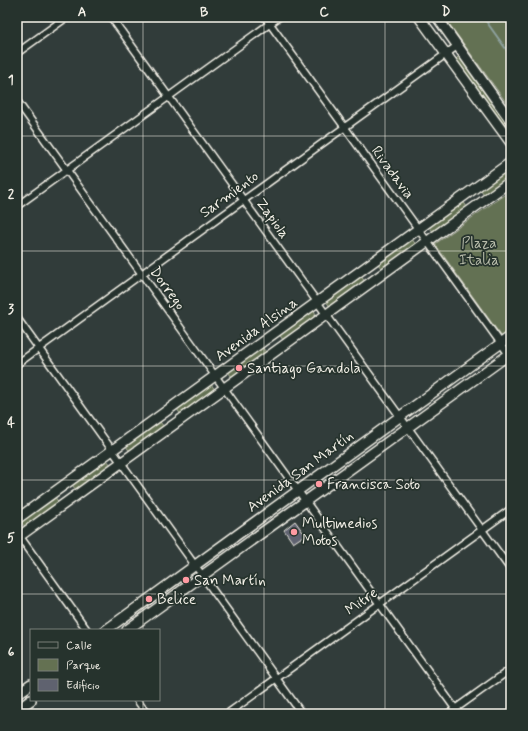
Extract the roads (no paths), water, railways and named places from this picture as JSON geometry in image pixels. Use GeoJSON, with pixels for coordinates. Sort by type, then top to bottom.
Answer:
{"type":"FeatureCollection","features":[{"type":"Feature","properties":{"kind":"street"},"geometry":{"type":"LineString","coordinates":[[17,53],[66,17]]}},
{"type":"Feature","properties":{"kind":"street","name":"Zapiola"},"geometry":{"type":"LineString","coordinates":[[111,17],[511,570]]}},
{"type":"Feature","properties":{"kind":"street","name":"Rivadavia"},"geometry":{"type":"LineString","coordinates":[[265,17],[510,355]]}},
{"type":"Feature","properties":{"kind":"street"},"geometry":{"type":"LineString","coordinates":[[17,206],[279,17]]}},
{"type":"Feature","properties":{"kind":"street"},"geometry":{"type":"LineString","coordinates":[[419,17],[511,143]]}},
{"type":"Feature","properties":{"kind":"street"},"geometry":{"type":"LineString","coordinates":[[437,17],[511,121]]}},
{"type":"Feature","properties":{"kind":"street","name":"Sarmiento"},"geometry":{"type":"LineString","coordinates":[[17,364],[457,46]]}},
{"type":"Feature","properties":{"kind":"street","name":"Dorrego"},"geometry":{"type":"LineString","coordinates":[[17,101],[457,711]]}},
{"type":"Feature","properties":{"kind":"street","name":"Avenida Alsina"},"geometry":{"type":"LineString","coordinates":[[17,519],[511,162]]}},
{"type":"Feature","properties":{"kind":"street","name":"Avenida Alsina"},"geometry":{"type":"LineString","coordinates":[[18,536],[511,181]]}},
{"type":"Feature","properties":{"kind":"street"},"geometry":{"type":"LineString","coordinates":[[17,318],[302,714]]}},
{"type":"Feature","properties":{"kind":"street","name":"Avenida San Martín"},"geometry":{"type":"LineString","coordinates":[[107,629],[511,336]]}},
{"type":"Feature","properties":{"kind":"street","name":"Avenida San Martín"},"geometry":{"type":"LineString","coordinates":[[128,629],[407,427],[510,355]]}},
{"type":"Feature","properties":{"kind":"street","name":"Mitre"},"geometry":{"type":"LineString","coordinates":[[227,714],[511,509]]}},
{"type":"Feature","properties":{"kind":"street"},"geometry":{"type":"LineString","coordinates":[[18,536],[86,629]]}},
{"type":"Feature","properties":{"kind":"street"},"geometry":{"type":"LineString","coordinates":[[448,714],[457,711],[511,669]]}},
{"type":"Feature","properties":{"kind":"street"},"geometry":{"type":"LineString","coordinates":[[17,694],[30,685]]}},
{"type":"Feature","properties":{"kind":"street"},"geometry":{"type":"LineString","coordinates":[[17,710],[30,701]]}},
{"type":"Feature","properties":{"kind":"street"},"geometry":{"type":"LineString","coordinates":[[138,701],[147,714]]}},
{"type":"Feature","properties":{"kind":"waterway"},"geometry":{"type":"LineString","coordinates":[[483,17],[511,56]]}},
{"type":"Feature","properties":{"kind":"place","name":"Santiago Gandola"},"geometry":{"type":"Point","coordinates":[239,368]}},
{"type":"Feature","properties":{"kind":"place","name":"Francisca Soto"},"geometry":{"type":"Point","coordinates":[319,484]}},
{"type":"Feature","properties":{"kind":"place","name":"Multimedios Motos"},"geometry":{"type":"Point","coordinates":[294,532]}},
{"type":"Feature","properties":{"kind":"place","name":"San Martín"},"geometry":{"type":"Point","coordinates":[186,580]}},
{"type":"Feature","properties":{"kind":"place","name":"Belice"},"geometry":{"type":"Point","coordinates":[149,599]}},
{"type":"Feature","properties":{"kind":"park label","name":"Plaza Italia"},"geometry":{"type":"Point","coordinates":[479,252]}}]}
